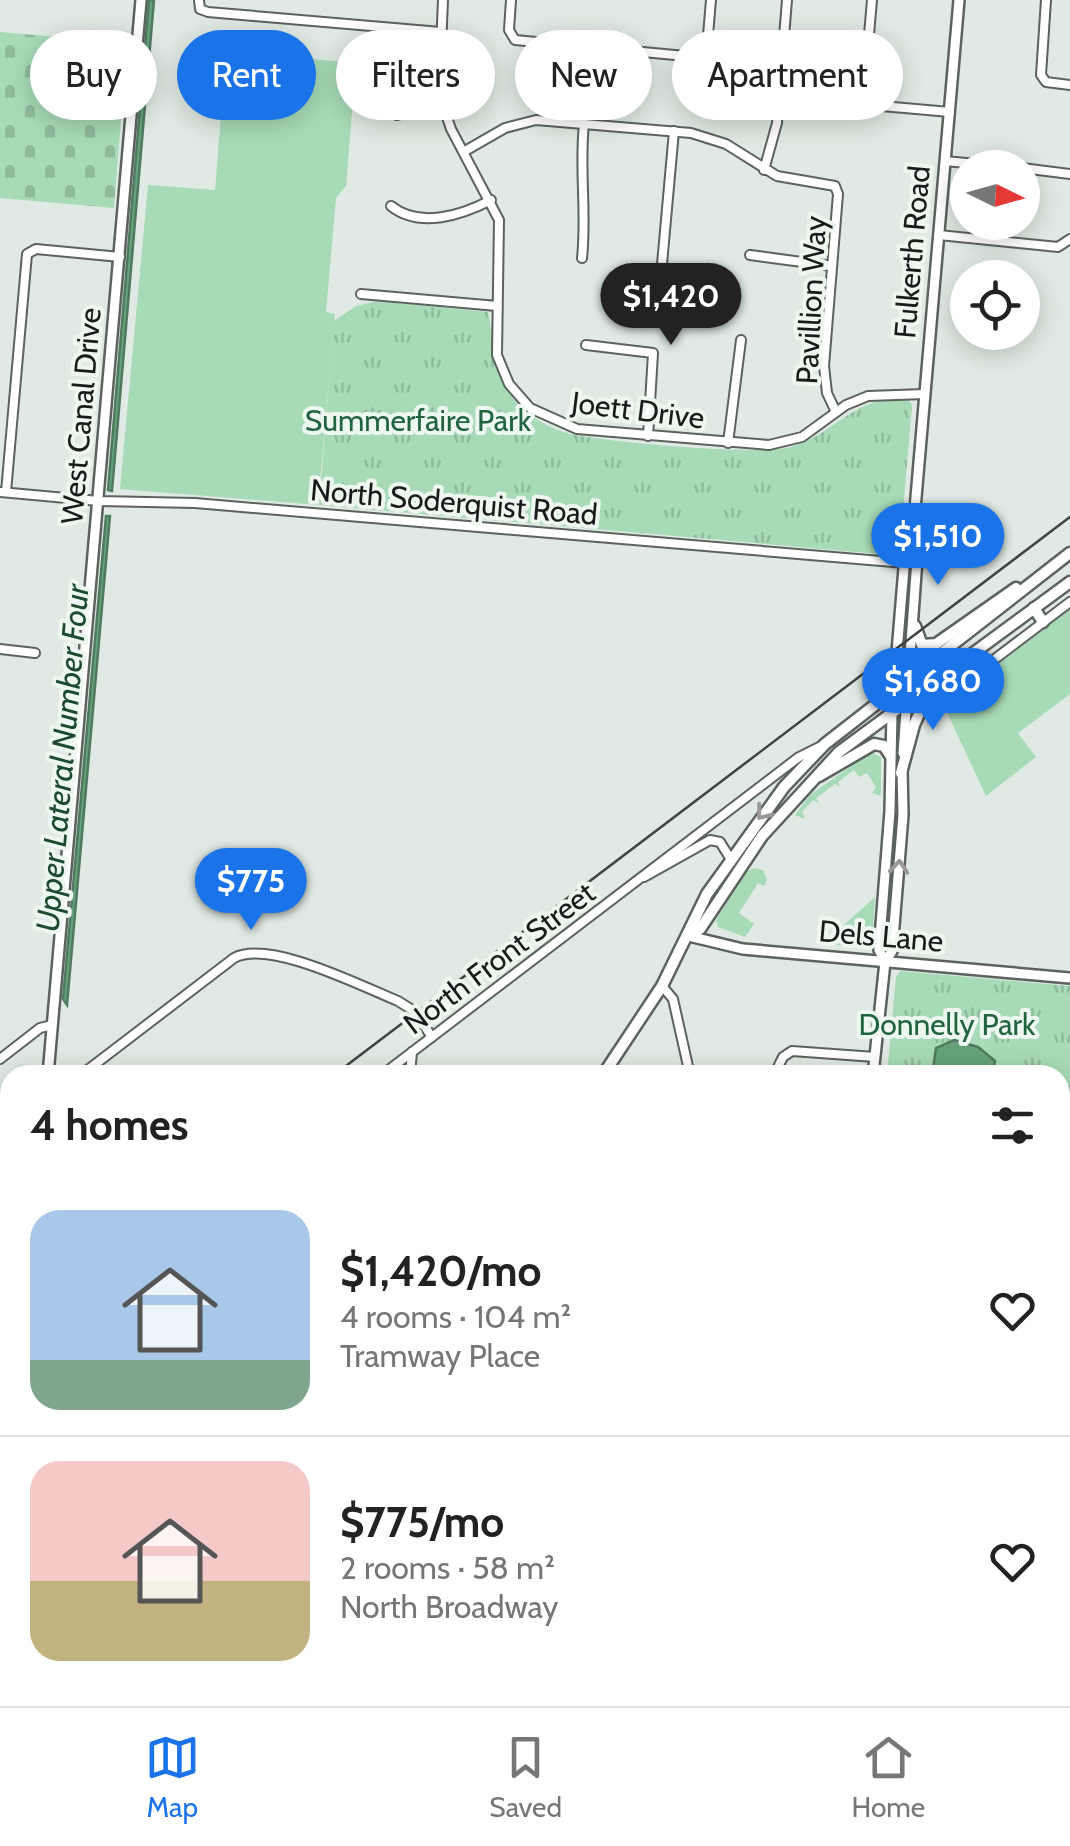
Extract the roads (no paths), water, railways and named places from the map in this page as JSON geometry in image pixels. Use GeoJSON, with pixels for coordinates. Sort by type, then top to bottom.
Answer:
{"type":"FeatureCollection","features":[{"type":"Feature","properties":{"kind":"main road"},"geometry":{"type":"LineString","coordinates":[[690,936],[689,924],[730,858],[776,796],[825,744],[1070,552]]}},
{"type":"Feature","properties":{"kind":"main road"},"geometry":{"type":"LineString","coordinates":[[915,626],[922,645],[936,644],[1003,595],[1035,579]]}},
{"type":"Feature","properties":{"kind":"main road"},"geometry":{"type":"LineString","coordinates":[[611,1065],[690,936],[700,929],[762,836],[845,747],[1070,582]]}},
{"type":"Feature","properties":{"kind":"main road"},"geometry":{"type":"LineString","coordinates":[[1034,608],[1044,622]]}},
{"type":"Feature","properties":{"kind":"main road"},"geometry":{"type":"LineString","coordinates":[[901,773],[914,726],[934,682]]}},
{"type":"Feature","properties":{"kind":"main road"},"geometry":{"type":"LineString","coordinates":[[818,776],[874,744],[884,746],[890,755]]}},
{"type":"Feature","properties":{"kind":"street","name":"West Canal Drive"},"geometry":{"type":"LineString","coordinates":[[49,1065],[142,0]]}},
{"type":"Feature","properties":{"kind":"street","name":"Joett Drive"},"geometry":{"type":"LineString","coordinates":[[440,30],[443,0]]}},
{"type":"Feature","properties":{"kind":"street"},"geometry":{"type":"LineString","coordinates":[[511,0],[509,30],[515,40],[696,56],[707,48],[711,0]]}},
{"type":"Feature","properties":{"kind":"street"},"geometry":{"type":"LineString","coordinates":[[785,30],[787,0]]}},
{"type":"Feature","properties":{"kind":"street"},"geometry":{"type":"LineString","coordinates":[[869,30],[872,0]]}},
{"type":"Feature","properties":{"kind":"street","name":"Fulkerth Road"},"geometry":{"type":"LineString","coordinates":[[885,962],[880,950],[892,712],[908,520],[915,509],[959,0]]}},
{"type":"Feature","properties":{"kind":"street"},"geometry":{"type":"LineString","coordinates":[[1046,0],[1043,79],[1070,85]]}},
{"type":"Feature","properties":{"kind":"street"},"geometry":{"type":"LineString","coordinates":[[200,4],[423,30]]}},
{"type":"Feature","properties":{"kind":"street"},"geometry":{"type":"LineString","coordinates":[[903,108],[950,112]]}},
{"type":"Feature","properties":{"kind":"street","name":"Joett Drive"},"geometry":{"type":"LineString","coordinates":[[449,120],[491,200],[502,238],[499,361],[513,390],[530,408],[570,428],[769,445],[792,441],[836,412],[875,394],[925,394]]}},
{"type":"Feature","properties":{"kind":"street"},"geometry":{"type":"LineString","coordinates":[[464,151],[519,123],[584,124],[674,131],[721,141],[764,170],[775,120]]}},
{"type":"Feature","properties":{"kind":"street"},"geometry":{"type":"LineString","coordinates":[[582,258],[587,216],[580,168],[584,124]]}},
{"type":"Feature","properties":{"kind":"street"},"geometry":{"type":"LineString","coordinates":[[662,264],[674,131]]}},
{"type":"Feature","properties":{"kind":"street"},"geometry":{"type":"LineString","coordinates":[[945,161],[950,161]]}},
{"type":"Feature","properties":{"kind":"street","name":"Pavillion Way"},"geometry":{"type":"LineString","coordinates":[[764,170],[790,180],[838,188],[824,366],[826,393],[836,412]]}},
{"type":"Feature","properties":{"kind":"street"},"geometry":{"type":"LineString","coordinates":[[1040,170],[1070,174]]}},
{"type":"Feature","properties":{"kind":"street"},"geometry":{"type":"LineString","coordinates":[[392,206],[406,216],[427,218],[464,212],[491,200]]}},
{"type":"Feature","properties":{"kind":"street"},"geometry":{"type":"LineString","coordinates":[[939,235],[1058,247],[1068,242]]}},
{"type":"Feature","properties":{"kind":"street"},"geometry":{"type":"LineString","coordinates":[[3,492],[27,254],[36,249],[120,257]]}},
{"type":"Feature","properties":{"kind":"street"},"geometry":{"type":"LineString","coordinates":[[750,255],[832,266]]}},
{"type":"Feature","properties":{"kind":"street"},"geometry":{"type":"LineString","coordinates":[[361,294],[498,306]]}},
{"type":"Feature","properties":{"kind":"street"},"geometry":{"type":"LineString","coordinates":[[728,442],[741,340]]}},
{"type":"Feature","properties":{"kind":"street"},"geometry":{"type":"LineString","coordinates":[[586,345],[652,353],[648,436]]}},
{"type":"Feature","properties":{"kind":"street","name":"North Soderquist Road"},"geometry":{"type":"LineString","coordinates":[[3,492],[99,501],[195,503],[905,563]]}},
{"type":"Feature","properties":{"kind":"street","name":"Fulkerth Road"},"geometry":{"type":"LineString","coordinates":[[885,962],[892,950],[903,814],[901,773],[915,626],[920,518],[915,509]]}},
{"type":"Feature","properties":{"kind":"street"},"geometry":{"type":"LineString","coordinates":[[938,702],[1070,602]]}},
{"type":"Feature","properties":{"kind":"street"},"geometry":{"type":"LineString","coordinates":[[0,649],[35,652]]}},
{"type":"Feature","properties":{"kind":"street","name":"North Front Street"},"geometry":{"type":"LineString","coordinates":[[395,1065],[799,757],[825,744]]}},
{"type":"Feature","properties":{"kind":"street","name":"North Front Street"},"geometry":{"type":"LineString","coordinates":[[644,877],[710,840],[720,842],[730,858]]}},
{"type":"Feature","properties":{"kind":"street","name":"Dels Lane"},"geometry":{"type":"LineString","coordinates":[[690,936],[743,949],[1070,978]]}},
{"type":"Feature","properties":{"kind":"street"},"geometry":{"type":"LineString","coordinates":[[93,1065],[234,958],[250,952],[275,955],[398,1001],[414,1011],[432,1037]]}},
{"type":"Feature","properties":{"kind":"street"},"geometry":{"type":"LineString","coordinates":[[874,1065],[885,962]]}},
{"type":"Feature","properties":{"kind":"street"},"geometry":{"type":"LineString","coordinates":[[662,986],[673,999],[688,1065]]}},
{"type":"Feature","properties":{"kind":"street"},"geometry":{"type":"LineString","coordinates":[[0,1059],[40,1028],[52,1026]]}},
{"type":"Feature","properties":{"kind":"street"},"geometry":{"type":"LineString","coordinates":[[779,1065],[792,1051],[875,1057]]}},
{"type":"Feature","properties":{"kind":"street"},"geometry":{"type":"LineString","coordinates":[[411,1065],[412,1052]]}},
{"type":"Feature","properties":{"kind":"railway"},"geometry":{"type":"LineString","coordinates":[[347,1065],[1070,517]]}},
{"type":"Feature","properties":{"kind":"park label","name":"Summerfaire Park"},"geometry":{"type":"Point","coordinates":[418,420]}},
{"type":"Feature","properties":{"kind":"park label","name":"Donnelly Park"},"geometry":{"type":"Point","coordinates":[947,1024]}},
{"type":"Feature","properties":{"kind":"water label","name":"Upper Lateral Number Four"},"geometry":{"type":"Point","coordinates":[62,758]}}]}
